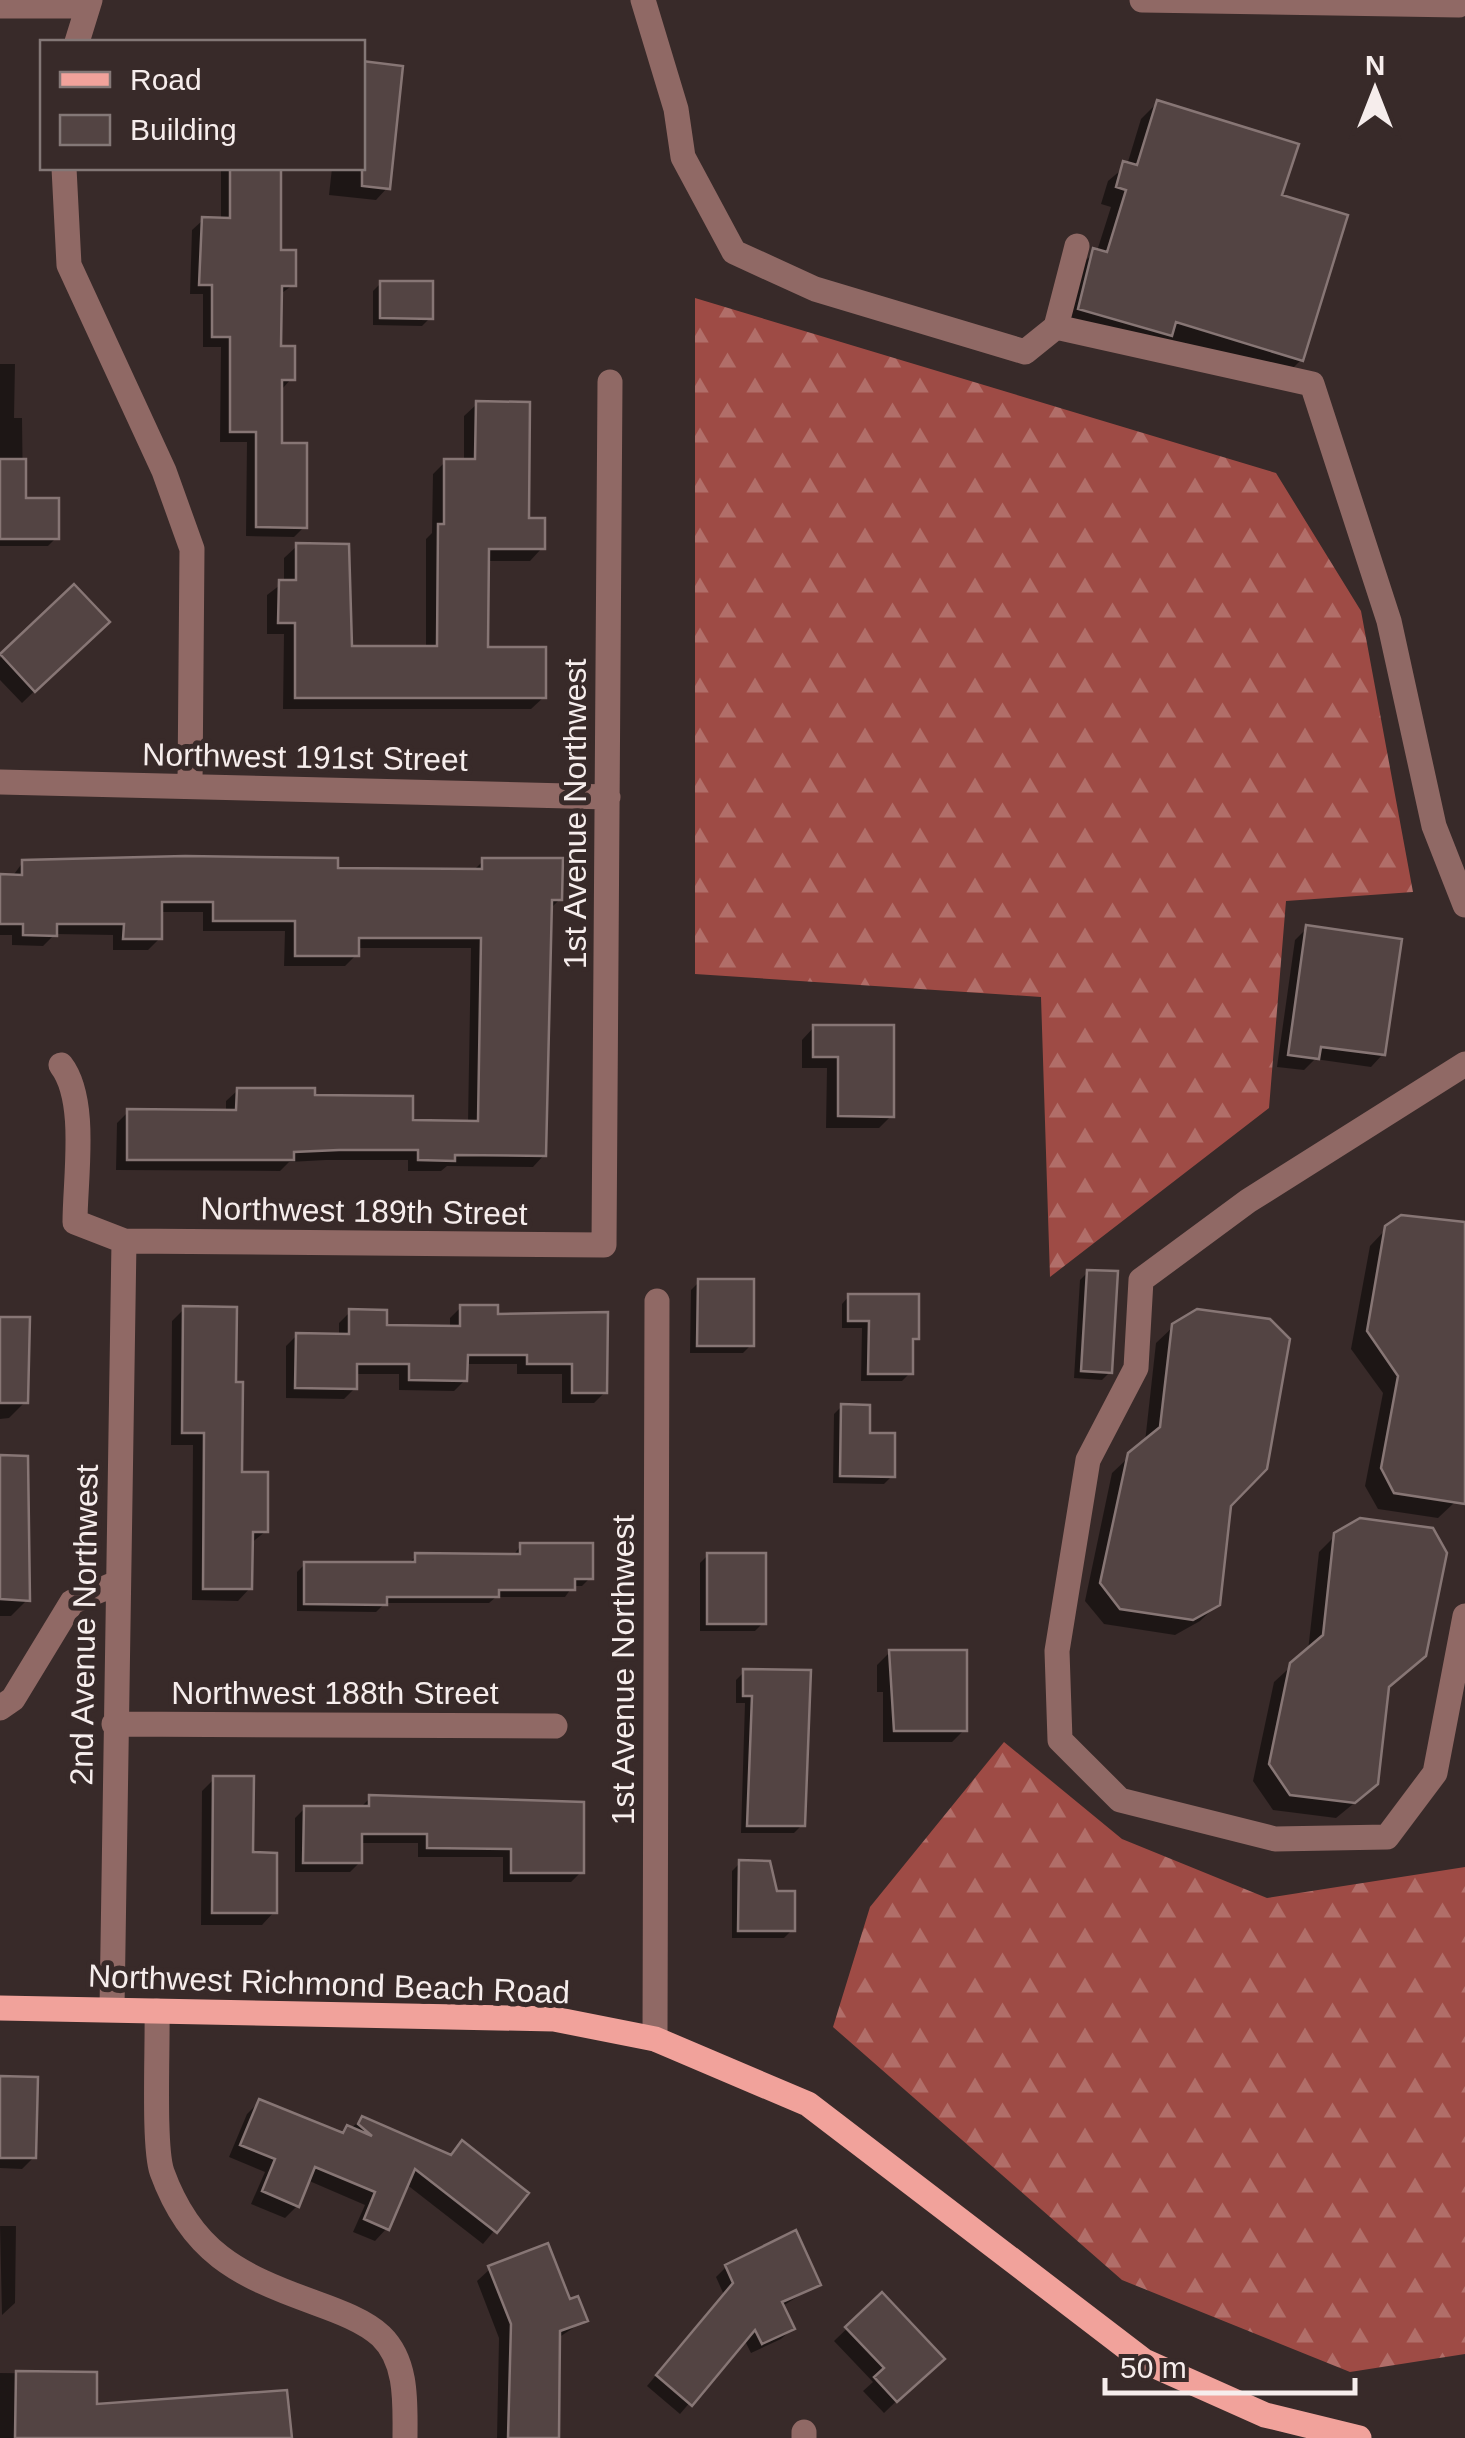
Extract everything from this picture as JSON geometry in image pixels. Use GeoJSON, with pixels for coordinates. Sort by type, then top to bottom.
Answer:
{"type":"FeatureCollection","features":[{"type":"Feature","properties":{"kind":"main road","name":"Northwest Richmond Beach Road"},"geometry":{"type":"LineString","coordinates":[[0,2008],[554,2019],[654,2039],[808,2104],[1144,2361],[1197,2388],[1320,2434],[1360,2438]]}},
{"type":"Feature","properties":{"kind":"street"},"geometry":{"type":"LineString","coordinates":[[643,0],[671,92],[684,157],[703,202],[734,252],[816,289],[1025,352],[1056,327],[1077,246]]}},
{"type":"Feature","properties":{"kind":"street"},"geometry":{"type":"LineString","coordinates":[[1142,0],[1459,5]]}},
{"type":"Feature","properties":{"kind":"street"},"geometry":{"type":"LineString","coordinates":[[0,6],[88,3],[78,40]]}},
{"type":"Feature","properties":{"kind":"street"},"geometry":{"type":"LineString","coordinates":[[64,170],[70,264],[164,471],[192,549],[190,786]]}},
{"type":"Feature","properties":{"kind":"street"},"geometry":{"type":"LineString","coordinates":[[1056,327],[1312,384],[1389,621],[1434,826],[1465,904]]}},
{"type":"Feature","properties":{"kind":"street","name":"1st Avenue Northwest"},"geometry":{"type":"LineString","coordinates":[[604,1245],[610,382]]}},
{"type":"Feature","properties":{"kind":"street","name":"Northwest 191st Street"},"geometry":{"type":"LineString","coordinates":[[0,782],[608,798]]}},
{"type":"Feature","properties":{"kind":"street"},"geometry":{"type":"LineString","coordinates":[[61,1065],[70,1077],[77,1102],[75,1222],[124,1241]]}},
{"type":"Feature","properties":{"kind":"street"},"geometry":{"type":"LineString","coordinates":[[1462,1073],[1248,1202],[1141,1280],[1136,1368],[1088,1460],[1057,1651],[1060,1740],[1120,1800],[1275,1839],[1387,1838],[1436,1773],[1465,1616]]}},
{"type":"Feature","properties":{"kind":"street","name":"Northwest 189th Street"},"geometry":{"type":"LineString","coordinates":[[124,1241],[604,1245]]}},
{"type":"Feature","properties":{"kind":"street","name":"2nd Avenue Northwest"},"geometry":{"type":"LineString","coordinates":[[112,2010],[124,1241]]}},
{"type":"Feature","properties":{"kind":"street","name":"1st Avenue Northwest"},"geometry":{"type":"LineString","coordinates":[[654,2039],[657,1301]]}},
{"type":"Feature","properties":{"kind":"street"},"geometry":{"type":"LineString","coordinates":[[0,1708],[12,1699],[72,1602],[116,1583]]}},
{"type":"Feature","properties":{"kind":"street","name":"Northwest 188th Street"},"geometry":{"type":"LineString","coordinates":[[114,1724],[555,1726]]}},
{"type":"Feature","properties":{"kind":"street"},"geometry":{"type":"LineString","coordinates":[[156,2010],[161,2169],[186,2217],[224,2264],[249,2279],[340,2311],[382,2337],[405,2380],[405,2438]]}},
{"type":"Feature","properties":{"kind":"green space"},"geometry":{"type":"Polygon","coordinates":[[[695,298],[1276,473],[1361,611],[1413,892],[1286,901],[1269,1108],[1050,1277],[1041,997],[695,974],[695,298]]]}},
{"type":"Feature","properties":{"kind":"green space"},"geometry":{"type":"Polygon","coordinates":[[[1004,1742],[1122,1839],[1267,1898],[1465,1867],[1465,2354],[1350,2372],[1122,2280],[833,2027],[870,1907],[1004,1742]]]}},
{"type":"Feature","properties":{"kind":"building"},"geometry":{"type":"Polygon","coordinates":[[[365,61],[403,66],[390,189],[362,186],[365,61]]]}},
{"type":"Feature","properties":{"kind":"building"},"geometry":{"type":"Polygon","coordinates":[[[1157,100],[1299,144],[1282,195],[1348,215],[1303,361],[1176,322],[1172,336],[1078,309],[1093,248],[1107,252],[1126,190],[1116,187],[1123,161],[1137,165],[1157,100]]]}},
{"type":"Feature","properties":{"kind":"building"},"geometry":{"type":"Polygon","coordinates":[[[230,170],[281,170],[281,250],[296,250],[296,286],[282,286],[281,346],[295,346],[295,380],[282,380],[282,443],[307,443],[307,528],[256,527],[256,432],[230,432],[230,337],[212,337],[212,285],[199,285],[202,217],[230,218],[230,170]]]}},
{"type":"Feature","properties":{"kind":"building"},"geometry":{"type":"Polygon","coordinates":[[[380,281],[433,281],[433,319],[380,318],[380,281]]]}},
{"type":"Feature","properties":{"kind":"building"},"geometry":{"type":"Polygon","coordinates":[[[476,401],[530,402],[529,518],[545,518],[545,549],[489,549],[488,647],[546,647],[546,698],[295,698],[295,623],[278,623],[279,580],[296,580],[296,543],[349,544],[352,646],[437,646],[438,524],[444,524],[444,459],[475,459],[476,401]]]}},
{"type":"Feature","properties":{"kind":"building"},"geometry":{"type":"Polygon","coordinates":[[[0,459],[26,459],[26,498],[59,498],[59,539],[0,539],[0,459]]]}},
{"type":"Feature","properties":{"kind":"building"},"geometry":{"type":"Polygon","coordinates":[[[74,584],[110,622],[35,692],[0,654],[74,584]]]}},
{"type":"Feature","properties":{"kind":"building"},"geometry":{"type":"Polygon","coordinates":[[[338,858],[338,868],[482,869],[482,858],[563,858],[562,900],[552,900],[546,1156],[455,1155],[455,1161],[418,1160],[418,1150],[339,1150],[294,1152],[294,1160],[127,1160],[127,1109],[236,1110],[237,1088],[315,1088],[315,1095],[413,1096],[413,1120],[478,1121],[481,938],[359,938],[359,956],[295,956],[295,921],[213,921],[213,902],[162,902],[162,939],[123,939],[124,924],[57,924],[57,936],[23,935],[23,924],[0,924],[0,874],[22,875],[22,860],[338,858]]]}},
{"type":"Feature","properties":{"kind":"building"},"geometry":{"type":"Polygon","coordinates":[[[1306,925],[1402,939],[1385,1055],[1321,1047],[1319,1059],[1288,1055],[1306,925]]]}},
{"type":"Feature","properties":{"kind":"building"},"geometry":{"type":"Polygon","coordinates":[[[813,1025],[894,1025],[894,1117],[838,1116],[838,1057],[813,1057],[813,1025]]]}},
{"type":"Feature","properties":{"kind":"building"},"geometry":{"type":"Polygon","coordinates":[[[1401,1215],[1465,1222],[1465,1504],[1394,1493],[1381,1468],[1398,1376],[1367,1331],[1385,1226],[1401,1215]]]}},
{"type":"Feature","properties":{"kind":"building"},"geometry":{"type":"Polygon","coordinates":[[[1087,1270],[1118,1271],[1112,1373],[1081,1371],[1087,1270]]]}},
{"type":"Feature","properties":{"kind":"building"},"geometry":{"type":"Polygon","coordinates":[[[698,1279],[754,1279],[754,1346],[697,1346],[698,1279]]]}},
{"type":"Feature","properties":{"kind":"building"},"geometry":{"type":"Polygon","coordinates":[[[848,1294],[919,1294],[919,1339],[913,1339],[913,1374],[868,1374],[869,1321],[848,1321],[848,1294]]]}},
{"type":"Feature","properties":{"kind":"building"},"geometry":{"type":"Polygon","coordinates":[[[460,1305],[498,1305],[498,1314],[608,1312],[607,1393],[572,1393],[572,1364],[527,1364],[527,1355],[468,1355],[467,1381],[409,1380],[409,1364],[357,1364],[357,1389],[295,1388],[296,1333],[349,1334],[349,1309],[387,1310],[387,1325],[460,1326],[460,1305]]]}},
{"type":"Feature","properties":{"kind":"building"},"geometry":{"type":"Polygon","coordinates":[[[183,1306],[237,1307],[236,1382],[243,1382],[242,1472],[268,1472],[268,1532],[253,1532],[252,1589],[203,1589],[204,1433],[182,1433],[183,1306]]]}},
{"type":"Feature","properties":{"kind":"building"},"geometry":{"type":"Polygon","coordinates":[[[1197,1309],[1270,1319],[1290,1339],[1267,1469],[1231,1506],[1220,1605],[1193,1620],[1120,1609],[1100,1583],[1128,1453],[1160,1427],[1172,1324],[1197,1309]]]}},
{"type":"Feature","properties":{"kind":"building"},"geometry":{"type":"Polygon","coordinates":[[[0,1317],[30,1317],[28,1403],[0,1403],[0,1317]]]}},
{"type":"Feature","properties":{"kind":"building"},"geometry":{"type":"Polygon","coordinates":[[[841,1404],[870,1405],[870,1433],[895,1433],[895,1477],[840,1476],[841,1404]]]}},
{"type":"Feature","properties":{"kind":"building"},"geometry":{"type":"Polygon","coordinates":[[[0,1455],[28,1456],[30,1601],[0,1599],[0,1455]]]}},
{"type":"Feature","properties":{"kind":"building"},"geometry":{"type":"Polygon","coordinates":[[[1360,1518],[1433,1528],[1447,1553],[1426,1656],[1389,1687],[1378,1784],[1355,1803],[1290,1795],[1269,1764],[1290,1663],[1323,1635],[1334,1533],[1360,1518]]]}},
{"type":"Feature","properties":{"kind":"building"},"geometry":{"type":"Polygon","coordinates":[[[520,1543],[593,1543],[593,1579],[575,1579],[575,1590],[499,1590],[499,1597],[387,1597],[387,1605],[304,1604],[304,1562],[415,1562],[415,1553],[520,1554],[520,1543]]]}},
{"type":"Feature","properties":{"kind":"building"},"geometry":{"type":"Polygon","coordinates":[[[707,1553],[766,1553],[766,1624],[707,1624],[707,1553]]]}},
{"type":"Feature","properties":{"kind":"building"},"geometry":{"type":"Polygon","coordinates":[[[889,1650],[967,1650],[967,1731],[894,1731],[889,1650]]]}},
{"type":"Feature","properties":{"kind":"building"},"geometry":{"type":"Polygon","coordinates":[[[743,1669],[811,1670],[805,1826],[747,1826],[752,1696],[743,1696],[743,1669]]]}},
{"type":"Feature","properties":{"kind":"building"},"geometry":{"type":"Polygon","coordinates":[[[213,1776],[254,1776],[253,1852],[277,1853],[277,1913],[212,1913],[213,1776]]]}},
{"type":"Feature","properties":{"kind":"building"},"geometry":{"type":"Polygon","coordinates":[[[369,1795],[584,1802],[584,1873],[511,1873],[511,1849],[427,1848],[427,1834],[362,1834],[362,1863],[303,1863],[304,1806],[369,1806],[369,1795]]]}},
{"type":"Feature","properties":{"kind":"building"},"geometry":{"type":"Polygon","coordinates":[[[739,1860],[770,1861],[777,1891],[795,1891],[795,1931],[738,1931],[739,1860]]]}},
{"type":"Feature","properties":{"kind":"building"},"geometry":{"type":"Polygon","coordinates":[[[0,2076],[38,2077],[36,2158],[0,2158],[0,2076]]]}},
{"type":"Feature","properties":{"kind":"building"},"geometry":{"type":"Polygon","coordinates":[[[259,2099],[343,2133],[347,2125],[372,2136],[358,2124],[362,2116],[451,2155],[462,2140],[529,2193],[497,2233],[415,2169],[389,2230],[364,2219],[375,2192],[315,2167],[299,2207],[262,2191],[275,2159],[240,2145],[259,2099]]]}},
{"type":"Feature","properties":{"kind":"building"},"geometry":{"type":"Polygon","coordinates":[[[796,2230],[821,2285],[782,2302],[795,2329],[762,2344],[755,2330],[692,2406],[656,2375],[733,2283],[725,2265],[796,2230]]]}},
{"type":"Feature","properties":{"kind":"building"},"geometry":{"type":"Polygon","coordinates":[[[548,2243],[570,2299],[578,2296],[588,2321],[560,2331],[559,2438],[508,2438],[511,2324],[488,2266],[548,2243]]]}},
{"type":"Feature","properties":{"kind":"building"},"geometry":{"type":"Polygon","coordinates":[[[882,2292],[945,2359],[897,2402],[874,2377],[884,2368],[845,2327],[882,2292]]]}},
{"type":"Feature","properties":{"kind":"building"},"geometry":{"type":"Polygon","coordinates":[[[16,2371],[97,2372],[97,2404],[287,2390],[292,2438],[15,2438],[16,2371]]]}}]}
